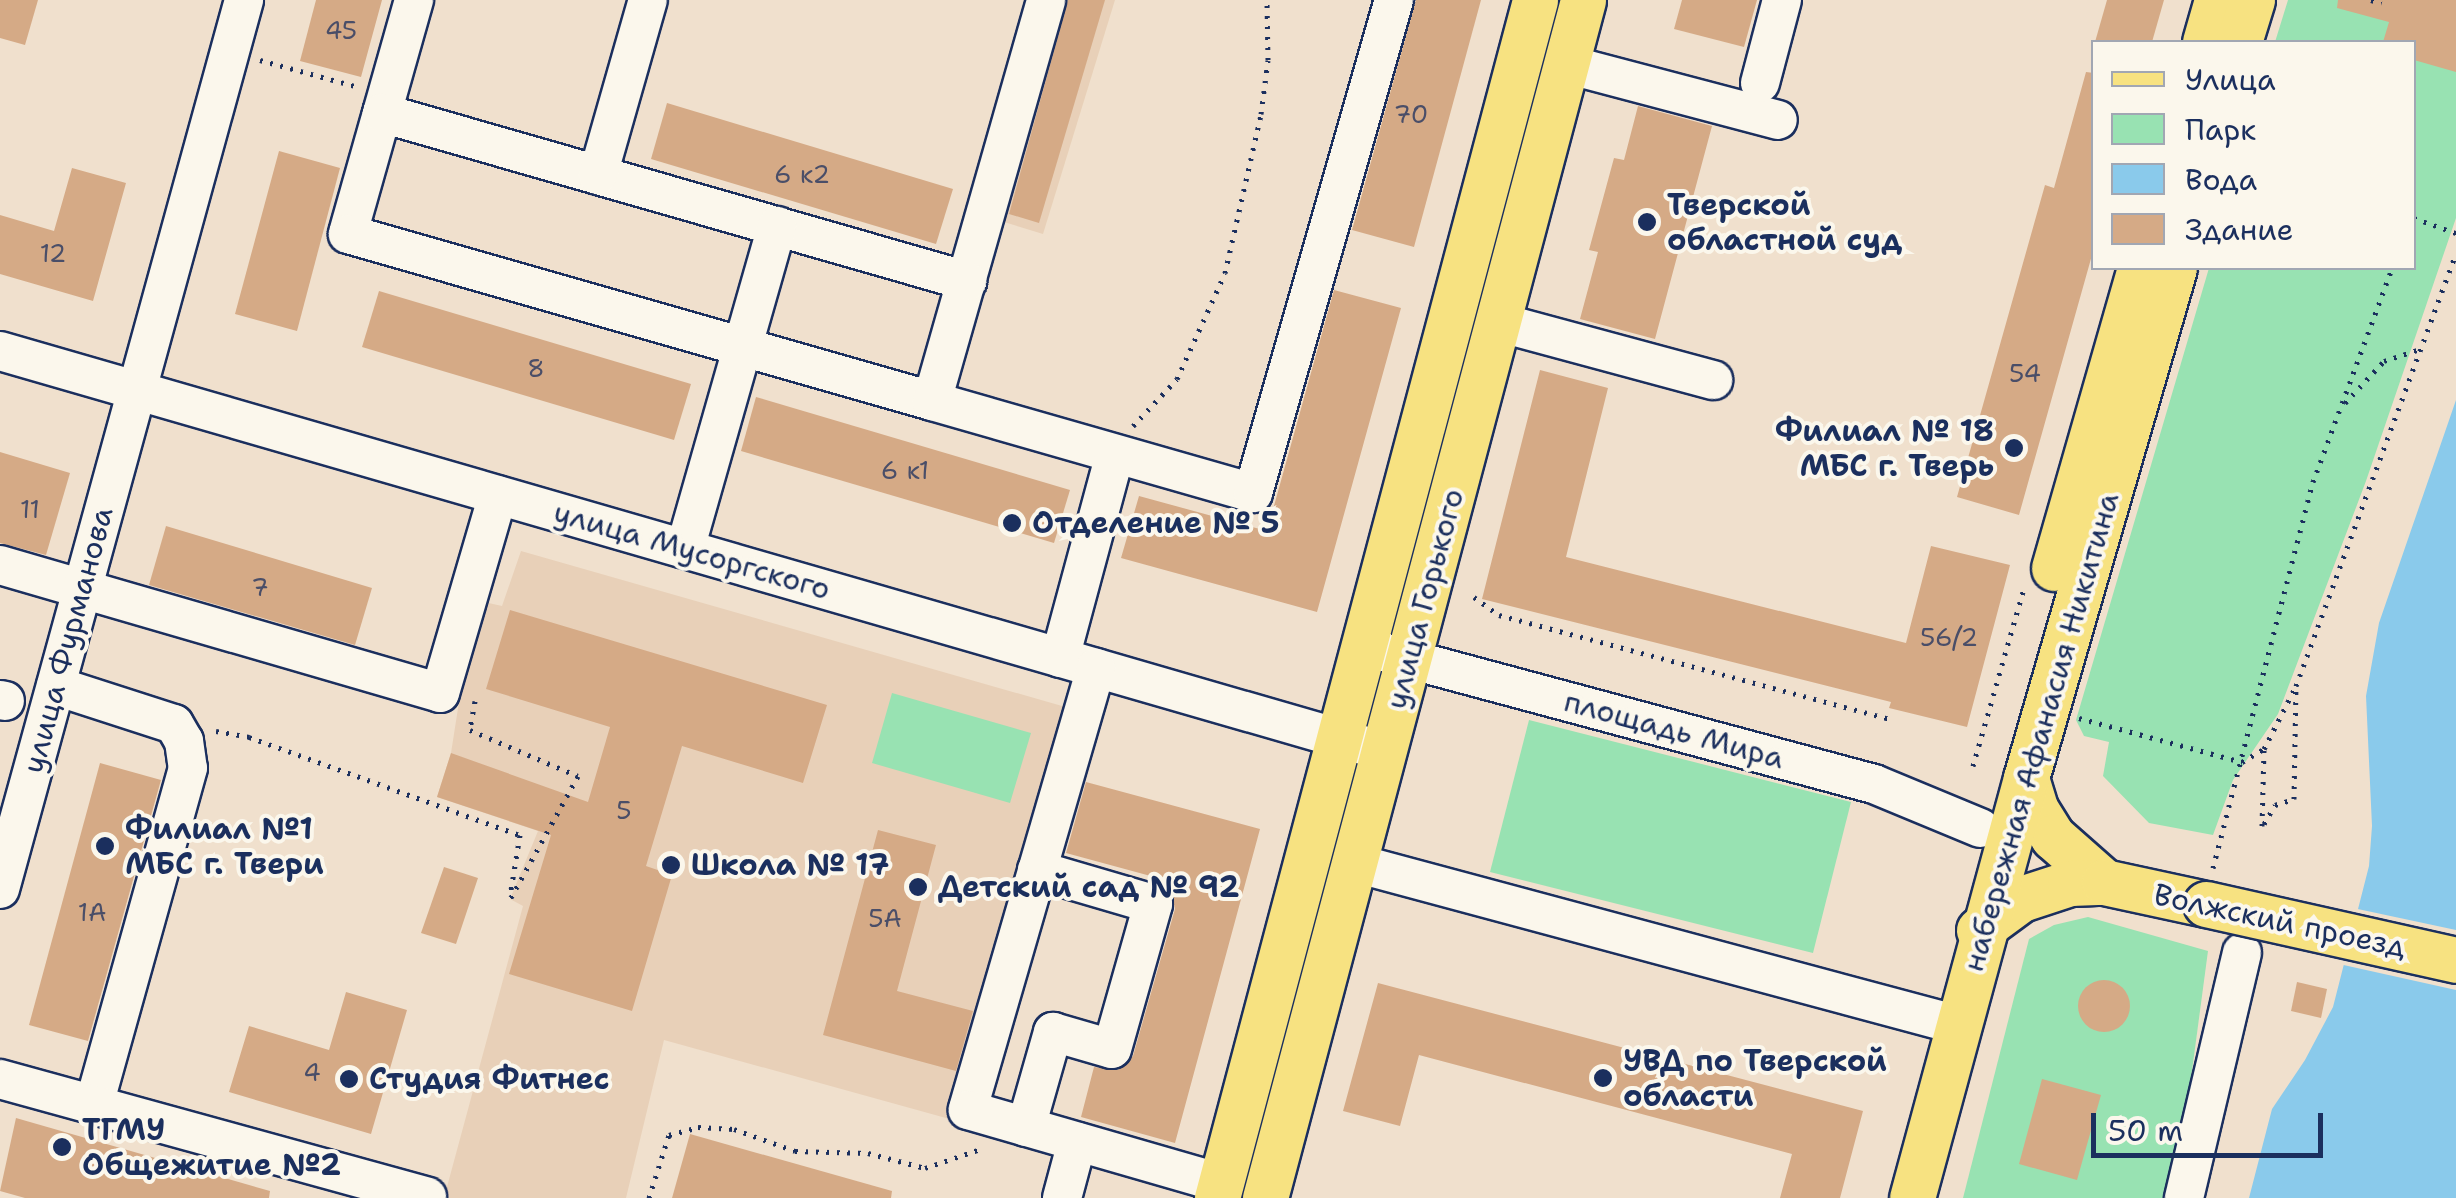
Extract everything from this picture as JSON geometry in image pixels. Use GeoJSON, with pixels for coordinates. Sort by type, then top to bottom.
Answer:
{"type":"FeatureCollection","features":[{"type":"Feature","properties":{"kind":"main road","name":"улица Горького"},"geometry":{"type":"LineString","coordinates":[[1219,1191],[1535,0]]}},
{"type":"Feature","properties":{"kind":"main road","name":"улица Горького"},"geometry":{"type":"LineString","coordinates":[[1265,1198],[1583,0]]}},
{"type":"Feature","properties":{"kind":"main road"},"geometry":{"type":"LineString","coordinates":[[2205,40],[2217,0]]}},
{"type":"Feature","properties":{"kind":"main road"},"geometry":{"type":"LineString","coordinates":[[2240,40],[2252,0]]}},
{"type":"Feature","properties":{"kind":"main road","name":"набережная Афанасия Никитина"},"geometry":{"type":"LineString","coordinates":[[1882,1198],[1994,834],[2139,270]]}},
{"type":"Feature","properties":{"kind":"main road","name":"набережная Афанасия Никитина"},"geometry":{"type":"LineString","coordinates":[[1986,924],[1994,834],[2026,778],[2173,270]]}},
{"type":"Feature","properties":{"kind":"main road","name":"Волжский проезд"},"geometry":{"type":"LineString","coordinates":[[2026,778],[2044,824],[2064,850],[2104,882]]}},
{"type":"Feature","properties":{"kind":"main road","name":"Волжский проезд"},"geometry":{"type":"LineString","coordinates":[[1994,834],[2104,882]]}},
{"type":"Feature","properties":{"kind":"main road","name":"Волжский проезд"},"geometry":{"type":"LineString","coordinates":[[1943,1007],[1954,955],[1986,924],[2037,892],[2070,883],[2208,891],[2456,960]]}},
{"type":"Feature","properties":{"kind":"main road","name":"набережная Афанасия Никитина"},"geometry":{"type":"LineString","coordinates":[[1912,1198],[1943,1007]]}},
{"type":"Feature","properties":{"kind":"street","name":"улица Фурманова"},"geometry":{"type":"LineString","coordinates":[[2,870],[244,0]]}},
{"type":"Feature","properties":{"kind":"street"},"geometry":{"type":"LineString","coordinates":[[414,0],[348,234],[1254,493],[1394,0]]}},
{"type":"Feature","properties":{"kind":"street"},"geometry":{"type":"LineString","coordinates":[[598,175],[648,0]]}},
{"type":"Feature","properties":{"kind":"street"},"geometry":{"type":"LineString","coordinates":[[932,401],[1046,0]]}},
{"type":"Feature","properties":{"kind":"street"},"geometry":{"type":"LineString","coordinates":[[1760,82],[1782,0]]}},
{"type":"Feature","properties":{"kind":"street"},"geometry":{"type":"LineString","coordinates":[[1566,64],[1778,120]]}},
{"type":"Feature","properties":{"kind":"street"},"geometry":{"type":"LineString","coordinates":[[384,104],[598,175],[966,280]]}},
{"type":"Feature","properties":{"kind":"street"},"geometry":{"type":"LineString","coordinates":[[685,549],[777,226]]}},
{"type":"Feature","properties":{"kind":"street"},"geometry":{"type":"LineString","coordinates":[[1498,322],[1713,380]]}},
{"type":"Feature","properties":{"kind":"street","name":"улица Мусоргского"},"geometry":{"type":"LineString","coordinates":[[0,350],[1384,752]]}},
{"type":"Feature","properties":{"kind":"street"},"geometry":{"type":"LineString","coordinates":[[1115,454],[1037,870],[968,1110],[1077,1142],[1219,1191]]}},
{"type":"Feature","properties":{"kind":"street"},"geometry":{"type":"LineString","coordinates":[[0,565],[440,693],[498,494]]}},
{"type":"Feature","properties":{"kind":"street","name":"площадь Мира"},"geometry":{"type":"LineString","coordinates":[[1364,646],[1874,784],[1994,834]]}},
{"type":"Feature","properties":{"kind":"street"},"geometry":{"type":"LineString","coordinates":[[56,686],[174,724],[184,741],[188,768],[94,1105]]}},
{"type":"Feature","properties":{"kind":"street"},"geometry":{"type":"LineString","coordinates":[[1355,863],[1864,1000],[1943,1007]]}},
{"type":"Feature","properties":{"kind":"street"},"geometry":{"type":"LineString","coordinates":[[1011,1123],[1053,1032],[1112,1048],[1153,904],[1037,870]]}},
{"type":"Feature","properties":{"kind":"street"},"geometry":{"type":"LineString","coordinates":[[2184,1198],[2242,953]]}},
{"type":"Feature","properties":{"kind":"street"},"geometry":{"type":"LineString","coordinates":[[0,1078],[427,1197]]}},
{"type":"Feature","properties":{"kind":"street"},"geometry":{"type":"LineString","coordinates":[[1062,1198],[1077,1142]]}},
{"type":"Feature","properties":{"kind":"path"},"geometry":{"type":"LineString","coordinates":[[1115,454],[1141,412],[1177,378],[1225,273],[1261,114],[1268,60],[1267,0]]}},
{"type":"Feature","properties":{"kind":"path"},"geometry":{"type":"LineString","coordinates":[[2371,0],[2382,4]]}},
{"type":"Feature","properties":{"kind":"path"},"geometry":{"type":"LineString","coordinates":[[230,52],[384,104]]}},
{"type":"Feature","properties":{"kind":"path"},"geometry":{"type":"LineString","coordinates":[[2416,219],[2456,232]]}},
{"type":"Feature","properties":{"kind":"path"},"geometry":{"type":"LineString","coordinates":[[2296,686],[2294,800],[2275,804],[2262,826],[2264,749],[2296,686],[2456,254]]}},
{"type":"Feature","properties":{"kind":"path"},"geometry":{"type":"LineString","coordinates":[[2208,891],[2313,482],[2391,270]]}},
{"type":"Feature","properties":{"kind":"path"},"geometry":{"type":"LineString","coordinates":[[2343,406],[2384,361],[2423,348]]}},
{"type":"Feature","properties":{"kind":"path"},"geometry":{"type":"LineString","coordinates":[[1474,596],[1498,614],[1891,718]]}},
{"type":"Feature","properties":{"kind":"path"},"geometry":{"type":"LineString","coordinates":[[249,737],[520,834],[510,899],[578,776],[470,730],[477,694]]}},
{"type":"Feature","properties":{"kind":"path"},"geometry":{"type":"LineString","coordinates":[[2067,715],[2242,762],[2264,749]]}},
{"type":"Feature","properties":{"kind":"path"},"geometry":{"type":"LineString","coordinates":[[648,1198],[669,1135],[698,1127],[734,1129],[795,1151],[868,1154],[925,1168],[972,1155],[1011,1123]]}},
{"type":"Feature","properties":{"kind":"shaded area"},"geometry":{"type":"Polygon","coordinates":[[[1060,0],[1115,0],[1043,234],[994,219],[1060,0]]]}},
{"type":"Feature","properties":{"kind":"shaded area","name":"Школа № 17"},"geometry":{"type":"Polygon","coordinates":[[[521,551],[1069,708],[964,1123],[664,1040],[626,1198],[444,1198],[523,906],[510,899],[538,831],[437,797],[451,753],[475,600],[502,606],[521,551]]]}},
{"type":"Feature","properties":{"kind":"green space"},"geometry":{"type":"Polygon","coordinates":[[[2288,0],[2456,0],[2456,218],[2366,481],[2278,714],[2233,780],[2213,835],[2149,823],[2103,776],[2109,742],[2084,736],[2076,720],[2208,270],[2416,270],[2416,40],[2276,40],[2288,0]]]}},
{"type":"Feature","properties":{"kind":"green space"},"geometry":{"type":"Polygon","coordinates":[[[892,693],[1031,733],[1010,803],[872,763],[892,693]]]}},
{"type":"Feature","properties":{"kind":"green space"},"geometry":{"type":"Polygon","coordinates":[[[1529,720],[1851,802],[1813,953],[1490,872],[1529,720]]]}},
{"type":"Feature","properties":{"kind":"green space"},"geometry":{"type":"Polygon","coordinates":[[[2088,917],[2208,951],[2175,1198],[1963,1198],[2029,939],[2054,925],[2088,917]]]}},
{"type":"Feature","properties":{"kind":"water"},"geometry":{"type":"Polygon","coordinates":[[[2456,400],[2456,1198],[2249,1198],[2272,1109],[2305,1060],[2333,1007],[2369,866],[2372,826],[2366,696],[2379,623],[2456,400]]]}},
{"type":"Feature","properties":{"kind":"pier"},"geometry":{"type":"Polygon","coordinates":[[[2353,908],[2456,930],[2456,990],[2339,964],[2353,908]]]}},
{"type":"Feature","properties":{"kind":"building"},"geometry":{"type":"Polygon","coordinates":[[[0,0],[38,0],[25,45],[0,38],[0,0]]]}},
{"type":"Feature","properties":{"kind":"building"},"geometry":{"type":"Polygon","coordinates":[[[316,0],[382,0],[361,77],[300,61],[316,0]]]}},
{"type":"Feature","properties":{"kind":"building"},"geometry":{"type":"Polygon","coordinates":[[[1068,0],[1105,0],[1039,223],[1009,214],[1068,0]]]}},
{"type":"Feature","properties":{"kind":"building"},"geometry":{"type":"Polygon","coordinates":[[[1416,0],[1481,0],[1414,247],[1352,230],[1416,0]]]}},
{"type":"Feature","properties":{"kind":"building"},"geometry":{"type":"Polygon","coordinates":[[[1682,0],[1757,0],[1744,47],[1674,29],[1682,0]]]}},
{"type":"Feature","properties":{"kind":"building"},"geometry":{"type":"Polygon","coordinates":[[[2107,0],[2164,0],[2153,40],[2096,40],[2107,0]]]}},
{"type":"Feature","properties":{"kind":"building"},"geometry":{"type":"Polygon","coordinates":[[[2338,0],[2456,0],[2456,72],[2416,61],[2416,40],[2384,40],[2389,22],[2337,8],[2338,0]]]}},
{"type":"Feature","properties":{"kind":"building"},"geometry":{"type":"Polygon","coordinates":[[[2086,72],[2091,73],[2091,259],[2019,515],[1957,497],[2045,185],[2054,188],[2086,72]]]}},
{"type":"Feature","properties":{"kind":"building"},"geometry":{"type":"Polygon","coordinates":[[[667,103],[953,189],[936,244],[651,159],[667,103]]]}},
{"type":"Feature","properties":{"kind":"building"},"geometry":{"type":"Polygon","coordinates":[[[1638,106],[1712,126],[1655,339],[1580,319],[1598,252],[1589,250],[1614,158],[1624,160],[1638,106]]]}},
{"type":"Feature","properties":{"kind":"building"},"geometry":{"type":"Polygon","coordinates":[[[279,151],[340,168],[297,331],[235,314],[279,151]]]}},
{"type":"Feature","properties":{"kind":"building"},"geometry":{"type":"Polygon","coordinates":[[[72,168],[126,183],[93,301],[0,274],[0,215],[54,231],[72,168]]]}},
{"type":"Feature","properties":{"kind":"building"},"geometry":{"type":"Polygon","coordinates":[[[1334,290],[1401,308],[1317,612],[1121,558],[1139,496],[1267,531],[1334,290]]]}},
{"type":"Feature","properties":{"kind":"building"},"geometry":{"type":"Polygon","coordinates":[[[379,291],[691,384],[674,440],[362,347],[379,291]]]}},
{"type":"Feature","properties":{"kind":"building"},"geometry":{"type":"Polygon","coordinates":[[[1540,370],[1608,388],[1566,557],[1906,643],[1931,546],[2010,565],[1967,727],[1889,708],[1891,702],[1482,599],[1540,370]]]}},
{"type":"Feature","properties":{"kind":"building"},"geometry":{"type":"Polygon","coordinates":[[[756,397],[1070,490],[1054,543],[741,451],[756,397]]]}},
{"type":"Feature","properties":{"kind":"building"},"geometry":{"type":"Polygon","coordinates":[[[0,452],[70,473],[46,555],[0,543],[0,452]]]}},
{"type":"Feature","properties":{"kind":"building"},"geometry":{"type":"Polygon","coordinates":[[[166,526],[372,588],[355,645],[149,585],[166,526]]]}},
{"type":"Feature","properties":{"kind":"building"},"geometry":{"type":"Polygon","coordinates":[[[510,610],[827,705],[803,783],[682,746],[646,866],[672,875],[632,1011],[509,974],[551,835],[437,797],[451,753],[588,802],[610,727],[486,689],[510,610]]]}},
{"type":"Feature","properties":{"kind":"building"},"geometry":{"type":"Polygon","coordinates":[[[100,763],[161,780],[88,1041],[29,1025],[100,763]]]}},
{"type":"Feature","properties":{"kind":"building"},"geometry":{"type":"Polygon","coordinates":[[[1086,782],[1260,829],[1175,1143],[1081,1117],[1094,1067],[1118,1070],[1133,1056],[1175,909],[1169,881],[1066,853],[1086,782]]]}},
{"type":"Feature","properties":{"kind":"building"},"geometry":{"type":"Polygon","coordinates":[[[878,830],[936,845],[897,991],[973,1011],[956,1071],[823,1035],[878,830]]]}},
{"type":"Feature","properties":{"kind":"building"},"geometry":{"type":"Polygon","coordinates":[[[444,867],[478,878],[456,944],[421,933],[444,867]]]}},
{"type":"Feature","properties":{"kind":"building"},"geometry":{"type":"Polygon","coordinates":[[[2104,980],[2122,988],[2130,1006],[2122,1024],[2104,1032],[2086,1024],[2078,1006],[2086,988],[2104,980]]]}},
{"type":"Feature","properties":{"kind":"building"},"geometry":{"type":"Polygon","coordinates":[[[2297,982],[2327,989],[2321,1018],[2291,1011],[2297,982]]]}},
{"type":"Feature","properties":{"kind":"building"},"geometry":{"type":"Polygon","coordinates":[[[1378,983],[1863,1111],[1840,1198],[1780,1198],[1792,1154],[1419,1055],[1400,1126],[1343,1111],[1378,983]]]}},
{"type":"Feature","properties":{"kind":"building"},"geometry":{"type":"Polygon","coordinates":[[[346,992],[407,1010],[371,1134],[229,1092],[249,1026],[329,1050],[346,992]]]}},
{"type":"Feature","properties":{"kind":"building"},"geometry":{"type":"Polygon","coordinates":[[[2042,1079],[2101,1095],[2077,1180],[2019,1164],[2042,1079]]]}},
{"type":"Feature","properties":{"kind":"building","name":"ТГМУ Общежитие №2"},"geometry":{"type":"Polygon","coordinates":[[[16,1118],[270,1191],[269,1198],[25,1198],[0,1191],[16,1118]]]}},
{"type":"Feature","properties":{"kind":"building"},"geometry":{"type":"Polygon","coordinates":[[[690,1134],[892,1191],[891,1198],[672,1198],[690,1134]]]}},
{"type":"Feature","properties":{"kind":"place","name":"Тверской областной суд"},"geometry":{"type":"Point","coordinates":[1647,222]}},
{"type":"Feature","properties":{"kind":"place","name":"Филиал № 18 МБС г. Тверь"},"geometry":{"type":"Point","coordinates":[2014,448]}},
{"type":"Feature","properties":{"kind":"place","name":"Отделение № 5"},"geometry":{"type":"Point","coordinates":[1012,523]}},
{"type":"Feature","properties":{"kind":"place","name":"Филиал №1 МБС г. Твери"},"geometry":{"type":"Point","coordinates":[105,846]}},
{"type":"Feature","properties":{"kind":"place","name":"Школа № 17"},"geometry":{"type":"Point","coordinates":[671,865]}},
{"type":"Feature","properties":{"kind":"place","name":"Детский сад № 92"},"geometry":{"type":"Point","coordinates":[918,887]}},
{"type":"Feature","properties":{"kind":"place","name":"УВД по Тверской области"},"geometry":{"type":"Point","coordinates":[1603,1078]}},
{"type":"Feature","properties":{"kind":"place","name":"Студия Фитнес"},"geometry":{"type":"Point","coordinates":[349,1079]}},
{"type":"Feature","properties":{"kind":"place","name":"ТГМУ Общежитие №2"},"geometry":{"type":"Point","coordinates":[62,1147]}}]}
